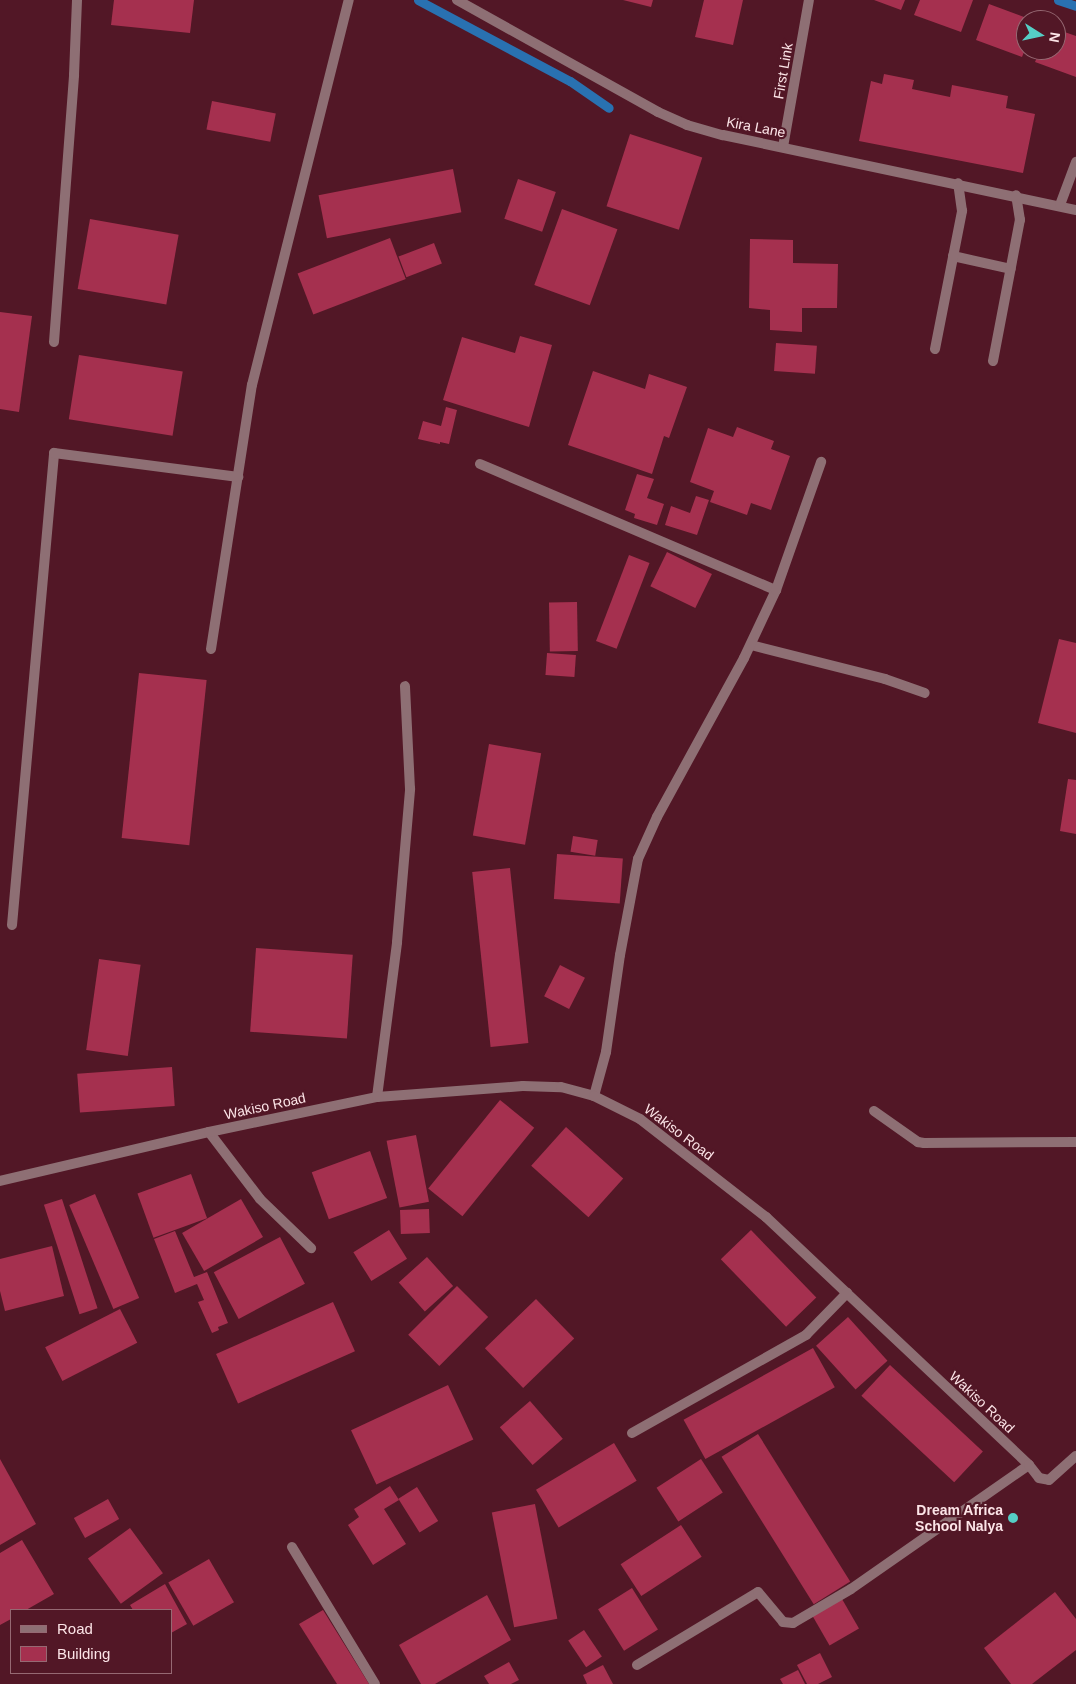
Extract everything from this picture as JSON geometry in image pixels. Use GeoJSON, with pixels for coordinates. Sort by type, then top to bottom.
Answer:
{"type":"FeatureCollection","features":[{"type":"Feature","properties":{"kind":"street"},"geometry":{"type":"LineString","coordinates":[[54,342],[78,0]]}},
{"type":"Feature","properties":{"kind":"street"},"geometry":{"type":"LineString","coordinates":[[212,650],[252,385],[349,0]]}},
{"type":"Feature","properties":{"kind":"street","name":"Kira Lane"},"geometry":{"type":"LineString","coordinates":[[457,0],[658,112],[687,125],[783,147],[1016,195],[1076,210]]}},
{"type":"Feature","properties":{"kind":"street","name":"First Link"},"geometry":{"type":"LineString","coordinates":[[783,147],[809,0]]}},
{"type":"Feature","properties":{"kind":"street"},"geometry":{"type":"LineString","coordinates":[[1060,205],[1076,162]]}},
{"type":"Feature","properties":{"kind":"street"},"geometry":{"type":"LineString","coordinates":[[935,349],[962,210],[958,183]]}},
{"type":"Feature","properties":{"kind":"street"},"geometry":{"type":"LineString","coordinates":[[993,361],[1020,220],[1016,195]]}},
{"type":"Feature","properties":{"kind":"street"},"geometry":{"type":"LineString","coordinates":[[952,256],[1011,269]]}},
{"type":"Feature","properties":{"kind":"street"},"geometry":{"type":"LineString","coordinates":[[12,925],[54,453],[238,477]]}},
{"type":"Feature","properties":{"kind":"street"},"geometry":{"type":"LineString","coordinates":[[594,1096],[606,1052],[620,955],[638,859],[658,817],[751,645],[776,590],[821,462]]}},
{"type":"Feature","properties":{"kind":"street"},"geometry":{"type":"LineString","coordinates":[[480,464],[776,590]]}},
{"type":"Feature","properties":{"kind":"street"},"geometry":{"type":"LineString","coordinates":[[751,645],[885,679],[924,693]]}},
{"type":"Feature","properties":{"kind":"street"},"geometry":{"type":"LineString","coordinates":[[377,1097],[398,942],[410,790],[405,686]]}},
{"type":"Feature","properties":{"kind":"street","name":"Wakiso Road"},"geometry":{"type":"LineString","coordinates":[[0,1181],[209,1132],[377,1097],[522,1086],[561,1087],[594,1096],[648,1125],[766,1217],[1029,1465],[1039,1478],[1049,1480],[1076,1456]]}},
{"type":"Feature","properties":{"kind":"street"},"geometry":{"type":"LineString","coordinates":[[874,1111],[918,1142],[924,1143],[1076,1142]]}},
{"type":"Feature","properties":{"kind":"street"},"geometry":{"type":"LineString","coordinates":[[209,1132],[260,1199],[311,1248]]}},
{"type":"Feature","properties":{"kind":"street"},"geometry":{"type":"LineString","coordinates":[[632,1433],[806,1335],[847,1293]]}},
{"type":"Feature","properties":{"kind":"street"},"geometry":{"type":"LineString","coordinates":[[637,1664],[758,1592],[783,1622],[793,1623],[851,1589],[1029,1465]]}},
{"type":"Feature","properties":{"kind":"street"},"geometry":{"type":"LineString","coordinates":[[292,1547],[375,1684]]}},
{"type":"Feature","properties":{"kind":"building"},"geometry":{"type":"Polygon","coordinates":[[[114,0],[194,0],[190,33],[111,25],[114,0]]]}},
{"type":"Feature","properties":{"kind":"building"},"geometry":{"type":"Polygon","coordinates":[[[623,0],[653,0],[651,7],[623,0]]]}},
{"type":"Feature","properties":{"kind":"building"},"geometry":{"type":"Polygon","coordinates":[[[704,0],[743,0],[733,45],[695,37],[704,0]]]}},
{"type":"Feature","properties":{"kind":"building"},"geometry":{"type":"Polygon","coordinates":[[[874,0],[905,0],[901,10],[874,0]]]}},
{"type":"Feature","properties":{"kind":"building"},"geometry":{"type":"Polygon","coordinates":[[[920,0],[973,0],[961,32],[914,15],[920,0]]]}},
{"type":"Feature","properties":{"kind":"building"},"geometry":{"type":"Polygon","coordinates":[[[989,4],[1016,14],[1016,55],[976,40],[989,4]]]}},
{"type":"Feature","properties":{"kind":"building"},"geometry":{"type":"Polygon","coordinates":[[[1066,32],[1076,36],[1076,77],[1035,62],[1036,60],[1066,60],[1066,32]]]}},
{"type":"Feature","properties":{"kind":"building"},"geometry":{"type":"Polygon","coordinates":[[[884,74],[914,80],[912,89],[950,97],[952,85],[1008,96],[1006,108],[1035,114],[1023,173],[859,141],[871,81],[882,84],[884,74]]]}},
{"type":"Feature","properties":{"kind":"building"},"geometry":{"type":"Polygon","coordinates":[[[212,101],[276,113],[270,142],[206,129],[212,101]]]}},
{"type":"Feature","properties":{"kind":"building"},"geometry":{"type":"Polygon","coordinates":[[[630,134],[702,157],[679,230],[607,206],[630,134]]]}},
{"type":"Feature","properties":{"kind":"building"},"geometry":{"type":"Polygon","coordinates":[[[453,169],[461,212],[327,238],[319,195],[453,169]]]}},
{"type":"Feature","properties":{"kind":"building"},"geometry":{"type":"Polygon","coordinates":[[[518,179],[556,192],[542,232],[504,219],[518,179]]]}},
{"type":"Feature","properties":{"kind":"building"},"geometry":{"type":"Polygon","coordinates":[[[562,209],[617,229],[590,305],[534,285],[562,209]]]}},
{"type":"Feature","properties":{"kind":"building"},"geometry":{"type":"Polygon","coordinates":[[[90,219],[179,235],[166,305],[78,289],[90,219]]]}},
{"type":"Feature","properties":{"kind":"building"},"geometry":{"type":"Polygon","coordinates":[[[390,238],[406,279],[313,315],[298,273],[390,238]]]}},
{"type":"Feature","properties":{"kind":"building"},"geometry":{"type":"Polygon","coordinates":[[[750,239],[793,240],[793,263],[838,264],[837,308],[802,308],[802,332],[770,330],[770,310],[749,308],[750,239]]]}},
{"type":"Feature","properties":{"kind":"building"},"geometry":{"type":"Polygon","coordinates":[[[434,243],[442,264],[406,277],[399,257],[434,243]]]}},
{"type":"Feature","properties":{"kind":"building"},"geometry":{"type":"Polygon","coordinates":[[[0,312],[32,316],[19,412],[0,409],[0,312]]]}},
{"type":"Feature","properties":{"kind":"building"},"geometry":{"type":"Polygon","coordinates":[[[520,336],[552,345],[529,427],[443,400],[462,337],[515,353],[520,336]]]}},
{"type":"Feature","properties":{"kind":"building"},"geometry":{"type":"Polygon","coordinates":[[[776,343],[817,346],[815,374],[774,371],[776,343]]]}},
{"type":"Feature","properties":{"kind":"building"},"geometry":{"type":"Polygon","coordinates":[[[79,355],[183,371],[173,436],[69,419],[79,355]]]}},
{"type":"Feature","properties":{"kind":"building"},"geometry":{"type":"Polygon","coordinates":[[[593,371],[645,389],[649,374],[687,387],[669,438],[664,436],[652,474],[568,445],[593,371]]]}},
{"type":"Feature","properties":{"kind":"building"},"geometry":{"type":"Polygon","coordinates":[[[446,407],[457,410],[449,444],[418,439],[423,421],[441,426],[446,407]]]}},
{"type":"Feature","properties":{"kind":"building"},"geometry":{"type":"Polygon","coordinates":[[[737,427],[774,441],[771,449],[790,456],[771,510],[751,503],[747,515],[710,502],[714,491],[690,482],[708,428],[733,437],[737,427]]]}},
{"type":"Feature","properties":{"kind":"building"},"geometry":{"type":"Polygon","coordinates":[[[637,474],[654,479],[647,498],[664,504],[657,525],[634,518],[635,514],[625,510],[637,474]]]}},
{"type":"Feature","properties":{"kind":"building"},"geometry":{"type":"Polygon","coordinates":[[[696,496],[709,500],[697,535],[665,525],[671,506],[690,513],[696,496]]]}},
{"type":"Feature","properties":{"kind":"building"},"geometry":{"type":"Polygon","coordinates":[[[667,552],[712,574],[695,608],[650,586],[667,552]]]}},
{"type":"Feature","properties":{"kind":"building"},"geometry":{"type":"Polygon","coordinates":[[[629,555],[650,563],[617,649],[596,641],[629,555]]]}},
{"type":"Feature","properties":{"kind":"building"},"geometry":{"type":"Polygon","coordinates":[[[549,602],[577,602],[578,651],[550,651],[549,602]]]}},
{"type":"Feature","properties":{"kind":"building"},"geometry":{"type":"Polygon","coordinates":[[[1059,639],[1076,643],[1076,733],[1038,723],[1059,639]]]}},
{"type":"Feature","properties":{"kind":"building"},"geometry":{"type":"Polygon","coordinates":[[[547,653],[576,655],[574,677],[545,675],[547,653]]]}},
{"type":"Feature","properties":{"kind":"building"},"geometry":{"type":"Polygon","coordinates":[[[139,673],[207,680],[189,845],[122,838],[139,673]]]}},
{"type":"Feature","properties":{"kind":"building"},"geometry":{"type":"Polygon","coordinates":[[[489,744],[541,753],[525,845],[473,836],[489,744]]]}},
{"type":"Feature","properties":{"kind":"building"},"geometry":{"type":"Polygon","coordinates":[[[1068,779],[1076,780],[1076,834],[1060,831],[1068,779]]]}},
{"type":"Feature","properties":{"kind":"building"},"geometry":{"type":"Polygon","coordinates":[[[573,836],[598,840],[595,856],[570,852],[573,836]]]}},
{"type":"Feature","properties":{"kind":"building"},"geometry":{"type":"Polygon","coordinates":[[[557,854],[623,859],[620,903],[554,899],[557,854]]]}},
{"type":"Feature","properties":{"kind":"building"},"geometry":{"type":"Polygon","coordinates":[[[510,868],[528,1043],[491,1047],[472,872],[510,868]]]}},
{"type":"Feature","properties":{"kind":"building"},"geometry":{"type":"Polygon","coordinates":[[[256,948],[353,955],[347,1039],[250,1032],[256,948]]]}},
{"type":"Feature","properties":{"kind":"building"},"geometry":{"type":"Polygon","coordinates":[[[99,959],[141,965],[128,1056],[86,1050],[99,959]]]}},
{"type":"Feature","properties":{"kind":"building"},"geometry":{"type":"Polygon","coordinates":[[[560,965],[585,978],[569,1009],[544,996],[560,965]]]}},
{"type":"Feature","properties":{"kind":"building"},"geometry":{"type":"Polygon","coordinates":[[[172,1067],[175,1106],[80,1113],[77,1074],[172,1067]]]}},
{"type":"Feature","properties":{"kind":"building"},"geometry":{"type":"Polygon","coordinates":[[[500,1100],[534,1128],[462,1216],[428,1189],[500,1100]]]}},
{"type":"Feature","properties":{"kind":"building"},"geometry":{"type":"Polygon","coordinates":[[[566,1127],[623,1179],[588,1217],[531,1166],[566,1127]]]}},
{"type":"Feature","properties":{"kind":"building"},"geometry":{"type":"Polygon","coordinates":[[[416,1135],[429,1202],[400,1207],[387,1141],[416,1135]]]}},
{"type":"Feature","properties":{"kind":"building"},"geometry":{"type":"Polygon","coordinates":[[[370,1151],[387,1198],[329,1219],[312,1172],[370,1151]]]}},
{"type":"Feature","properties":{"kind":"building"},"geometry":{"type":"Polygon","coordinates":[[[191,1174],[207,1218],[154,1238],[137,1193],[191,1174]]]}},
{"type":"Feature","properties":{"kind":"building"},"geometry":{"type":"Polygon","coordinates":[[[95,1194],[139,1298],[113,1309],[69,1205],[95,1194]]]}},
{"type":"Feature","properties":{"kind":"building"},"geometry":{"type":"Polygon","coordinates":[[[62,1199],[98,1308],[79,1314],[44,1205],[62,1199]]]}},
{"type":"Feature","properties":{"kind":"building"},"geometry":{"type":"Polygon","coordinates":[[[241,1199],[263,1237],[204,1271],[182,1233],[241,1199]]]}},
{"type":"Feature","properties":{"kind":"building"},"geometry":{"type":"Polygon","coordinates":[[[429,1209],[430,1233],[401,1234],[400,1210],[429,1209]]]}},
{"type":"Feature","properties":{"kind":"building"},"geometry":{"type":"Polygon","coordinates":[[[389,1230],[407,1259],[371,1281],[353,1252],[389,1230]]]}},
{"type":"Feature","properties":{"kind":"building"},"geometry":{"type":"Polygon","coordinates":[[[751,1230],[816,1298],[786,1327],[721,1259],[751,1230]]]}},
{"type":"Feature","properties":{"kind":"building"},"geometry":{"type":"Polygon","coordinates":[[[175,1231],[194,1277],[207,1272],[228,1323],[218,1327],[219,1330],[212,1333],[198,1302],[204,1300],[197,1284],[175,1293],[154,1239],[175,1231]]]}},
{"type":"Feature","properties":{"kind":"building"},"geometry":{"type":"Polygon","coordinates":[[[280,1237],[305,1284],[239,1319],[214,1272],[280,1237]]]}},
{"type":"Feature","properties":{"kind":"building"},"geometry":{"type":"Polygon","coordinates":[[[52,1246],[64,1296],[5,1311],[0,1291],[0,1259],[52,1246]]]}},
{"type":"Feature","properties":{"kind":"building"},"geometry":{"type":"Polygon","coordinates":[[[427,1257],[453,1286],[425,1311],[399,1282],[427,1257]]]}},
{"type":"Feature","properties":{"kind":"building"},"geometry":{"type":"Polygon","coordinates":[[[457,1286],[488,1317],[439,1366],[408,1335],[457,1286]]]}},
{"type":"Feature","properties":{"kind":"building"},"geometry":{"type":"Polygon","coordinates":[[[536,1299],[574,1339],[523,1388],[485,1348],[536,1299]]]}},
{"type":"Feature","properties":{"kind":"building"},"geometry":{"type":"Polygon","coordinates":[[[333,1302],[355,1351],[238,1403],[216,1354],[333,1302]]]}},
{"type":"Feature","properties":{"kind":"building"},"geometry":{"type":"Polygon","coordinates":[[[120,1309],[137,1343],[62,1381],[45,1347],[120,1309]]]}},
{"type":"Feature","properties":{"kind":"building"},"geometry":{"type":"Polygon","coordinates":[[[848,1317],[887,1361],[856,1390],[816,1346],[848,1317]]]}},
{"type":"Feature","properties":{"kind":"building"},"geometry":{"type":"Polygon","coordinates":[[[813,1348],[835,1387],[705,1459],[684,1420],[813,1348]]]}},
{"type":"Feature","properties":{"kind":"building"},"geometry":{"type":"Polygon","coordinates":[[[890,1365],[983,1452],[954,1482],[861,1396],[890,1365]]]}},
{"type":"Feature","properties":{"kind":"building"},"geometry":{"type":"Polygon","coordinates":[[[448,1385],[473,1439],[376,1485],[351,1430],[448,1385]]]}},
{"type":"Feature","properties":{"kind":"building"},"geometry":{"type":"Polygon","coordinates":[[[530,1401],[563,1439],[533,1465],[500,1427],[530,1401]]]}},
{"type":"Feature","properties":{"kind":"building"},"geometry":{"type":"Polygon","coordinates":[[[758,1434],[850,1582],[814,1604],[722,1457],[758,1434]]]}},
{"type":"Feature","properties":{"kind":"building"},"geometry":{"type":"Polygon","coordinates":[[[614,1443],[637,1481],[559,1528],[536,1490],[614,1443]]]}},
{"type":"Feature","properties":{"kind":"building"},"geometry":{"type":"Polygon","coordinates":[[[0,1459],[36,1524],[0,1545],[0,1459]]]}},
{"type":"Feature","properties":{"kind":"building"},"geometry":{"type":"Polygon","coordinates":[[[701,1459],[723,1493],[678,1521],[657,1488],[701,1459]]]}},
{"type":"Feature","properties":{"kind":"building"},"geometry":{"type":"Polygon","coordinates":[[[390,1486],[399,1500],[384,1509],[406,1544],[373,1565],[348,1525],[359,1517],[354,1509],[390,1486]]]}},
{"type":"Feature","properties":{"kind":"building"},"geometry":{"type":"Polygon","coordinates":[[[417,1487],[438,1521],[420,1533],[398,1499],[417,1487]]]}},
{"type":"Feature","properties":{"kind":"building"},"geometry":{"type":"Polygon","coordinates":[[[108,1499],[119,1519],[85,1538],[74,1518],[108,1499]]]}},
{"type":"Feature","properties":{"kind":"building"},"geometry":{"type":"Polygon","coordinates":[[[535,1504],[557,1619],[514,1627],[492,1512],[535,1504]]]}},
{"type":"Feature","properties":{"kind":"building"},"geometry":{"type":"Polygon","coordinates":[[[681,1525],[702,1557],[641,1596],[621,1564],[681,1525]]]}},
{"type":"Feature","properties":{"kind":"building"},"geometry":{"type":"Polygon","coordinates":[[[130,1528],[163,1573],[121,1604],[88,1559],[130,1528]]]}},
{"type":"Feature","properties":{"kind":"building"},"geometry":{"type":"Polygon","coordinates":[[[22,1540],[54,1594],[28,1609],[10,1609],[10,1620],[0,1625],[0,1553],[22,1540]]]}},
{"type":"Feature","properties":{"kind":"building"},"geometry":{"type":"Polygon","coordinates":[[[209,1559],[234,1602],[193,1626],[168,1582],[209,1559]]]}},
{"type":"Feature","properties":{"kind":"building"},"geometry":{"type":"Polygon","coordinates":[[[165,1584],[187,1624],[172,1632],[172,1609],[132,1609],[130,1605],[165,1584]]]}},
{"type":"Feature","properties":{"kind":"building"},"geometry":{"type":"Polygon","coordinates":[[[632,1588],[658,1630],[624,1651],[598,1609],[632,1588]]]}},
{"type":"Feature","properties":{"kind":"building"},"geometry":{"type":"Polygon","coordinates":[[[1055,1592],[1076,1619],[1076,1650],[1032,1684],[1011,1684],[984,1648],[1055,1592]]]}},
{"type":"Feature","properties":{"kind":"building"},"geometry":{"type":"Polygon","coordinates":[[[487,1595],[511,1640],[435,1684],[421,1684],[399,1645],[487,1595]]]}},
{"type":"Feature","properties":{"kind":"building"},"geometry":{"type":"Polygon","coordinates":[[[842,1599],[859,1628],[830,1645],[813,1616],[842,1599]]]}},
{"type":"Feature","properties":{"kind":"building"},"geometry":{"type":"Polygon","coordinates":[[[323,1610],[369,1684],[337,1684],[299,1624],[323,1610]]]}},
{"type":"Feature","properties":{"kind":"building"},"geometry":{"type":"Polygon","coordinates":[[[584,1630],[602,1657],[586,1667],[568,1641],[584,1630]]]}},
{"type":"Feature","properties":{"kind":"building"},"geometry":{"type":"Polygon","coordinates":[[[820,1653],[832,1677],[818,1684],[807,1684],[797,1665],[820,1653]]]}},
{"type":"Feature","properties":{"kind":"building"},"geometry":{"type":"Polygon","coordinates":[[[509,1662],[519,1680],[511,1684],[489,1684],[484,1676],[509,1662]]]}},
{"type":"Feature","properties":{"kind":"building"},"geometry":{"type":"Polygon","coordinates":[[[603,1665],[613,1684],[587,1684],[583,1675],[603,1665]]]}},
{"type":"Feature","properties":{"kind":"building"},"geometry":{"type":"Polygon","coordinates":[[[798,1670],[805,1684],[783,1684],[780,1679],[798,1670]]]}},
{"type":"Feature","properties":{"kind":"waterway"},"geometry":{"type":"LineString","coordinates":[[418,0],[570,81],[609,108]]}},
{"type":"Feature","properties":{"kind":"waterway"},"geometry":{"type":"LineString","coordinates":[[1058,0],[1076,6]]}},
{"type":"Feature","properties":{"kind":"place","name":"Dream Africa School Nalya"},"geometry":{"type":"Point","coordinates":[1013,1518]}}]}
